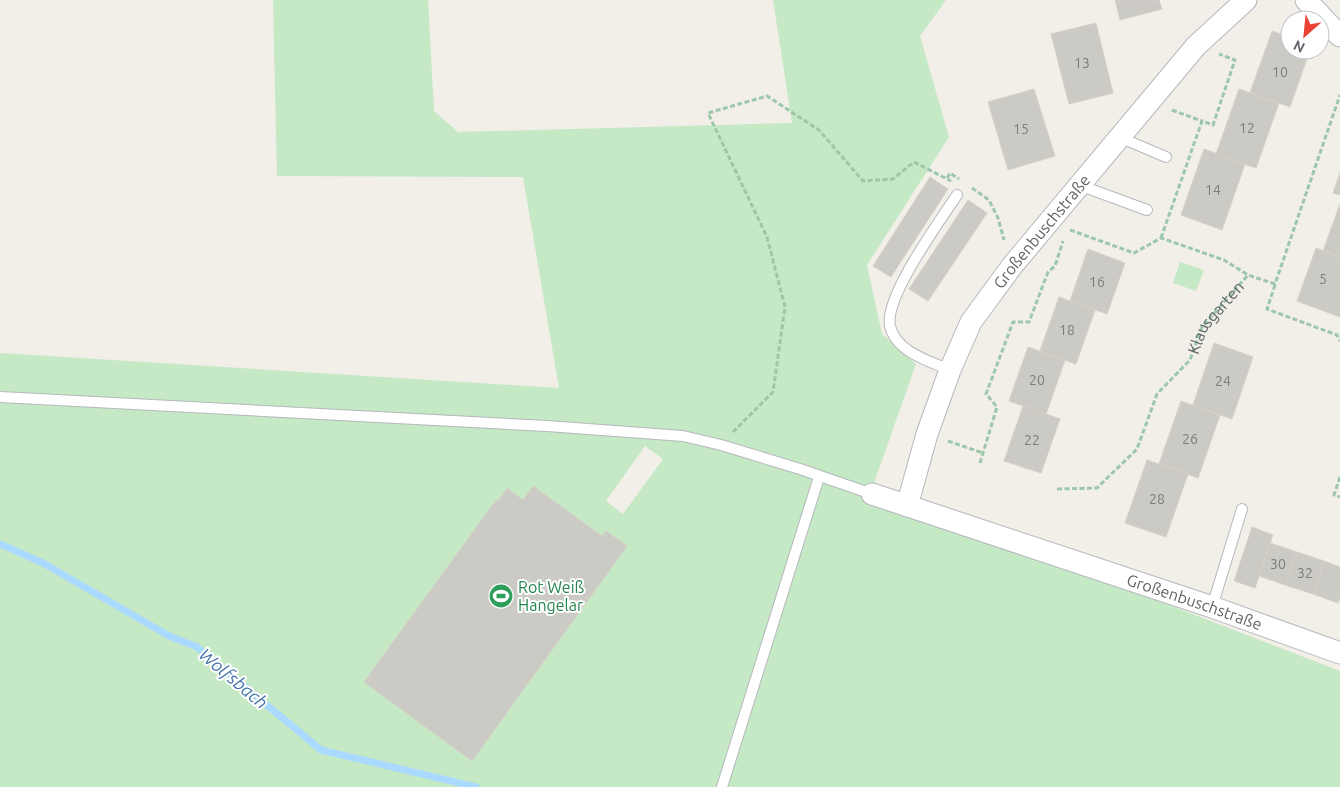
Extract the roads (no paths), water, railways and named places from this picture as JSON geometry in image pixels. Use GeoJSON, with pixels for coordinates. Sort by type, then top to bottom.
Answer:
{"type":"FeatureCollection","features":[{"type":"Feature","properties":{"kind":"street","name":"Großenbuschstraße"},"geometry":{"type":"LineString","coordinates":[[907,506],[928,434],[950,370],[970,322],[1012,266],[1059,224],[1079,185],[1196,46],[1246,0]]}},
{"type":"Feature","properties":{"kind":"street"},"geometry":{"type":"LineString","coordinates":[[1306,0],[1340,36]]}},
{"type":"Feature","properties":{"kind":"street","name":"Großenbuschstraße"},"geometry":{"type":"LineString","coordinates":[[872,494],[1212,607],[1340,653]]}},
{"type":"Feature","properties":{"kind":"lane"},"geometry":{"type":"LineString","coordinates":[[1119,137],[1166,157]]}},
{"type":"Feature","properties":{"kind":"lane"},"geometry":{"type":"LineString","coordinates":[[1079,185],[1147,210]]}},
{"type":"Feature","properties":{"kind":"lane"},"geometry":{"type":"LineString","coordinates":[[950,370],[913,354],[898,341],[890,327],[890,311],[902,282],[957,195]]}},
{"type":"Feature","properties":{"kind":"lane"},"geometry":{"type":"LineString","coordinates":[[0,397],[547,426],[683,436],[800,469],[872,494]]}},
{"type":"Feature","properties":{"kind":"lane"},"geometry":{"type":"LineString","coordinates":[[722,787],[819,477]]}},
{"type":"Feature","properties":{"kind":"lane"},"geometry":{"type":"LineString","coordinates":[[1212,607],[1242,509]]}},
{"type":"Feature","properties":{"kind":"waterway","name":"Wolfsbach"},"geometry":{"type":"LineString","coordinates":[[0,544],[43,563],[169,636],[197,647],[321,750],[476,787]]}},
{"type":"Feature","properties":{"kind":"place","name":"Rot Weiß Hangelar"},"geometry":{"type":"Point","coordinates":[501,596]}}]}
